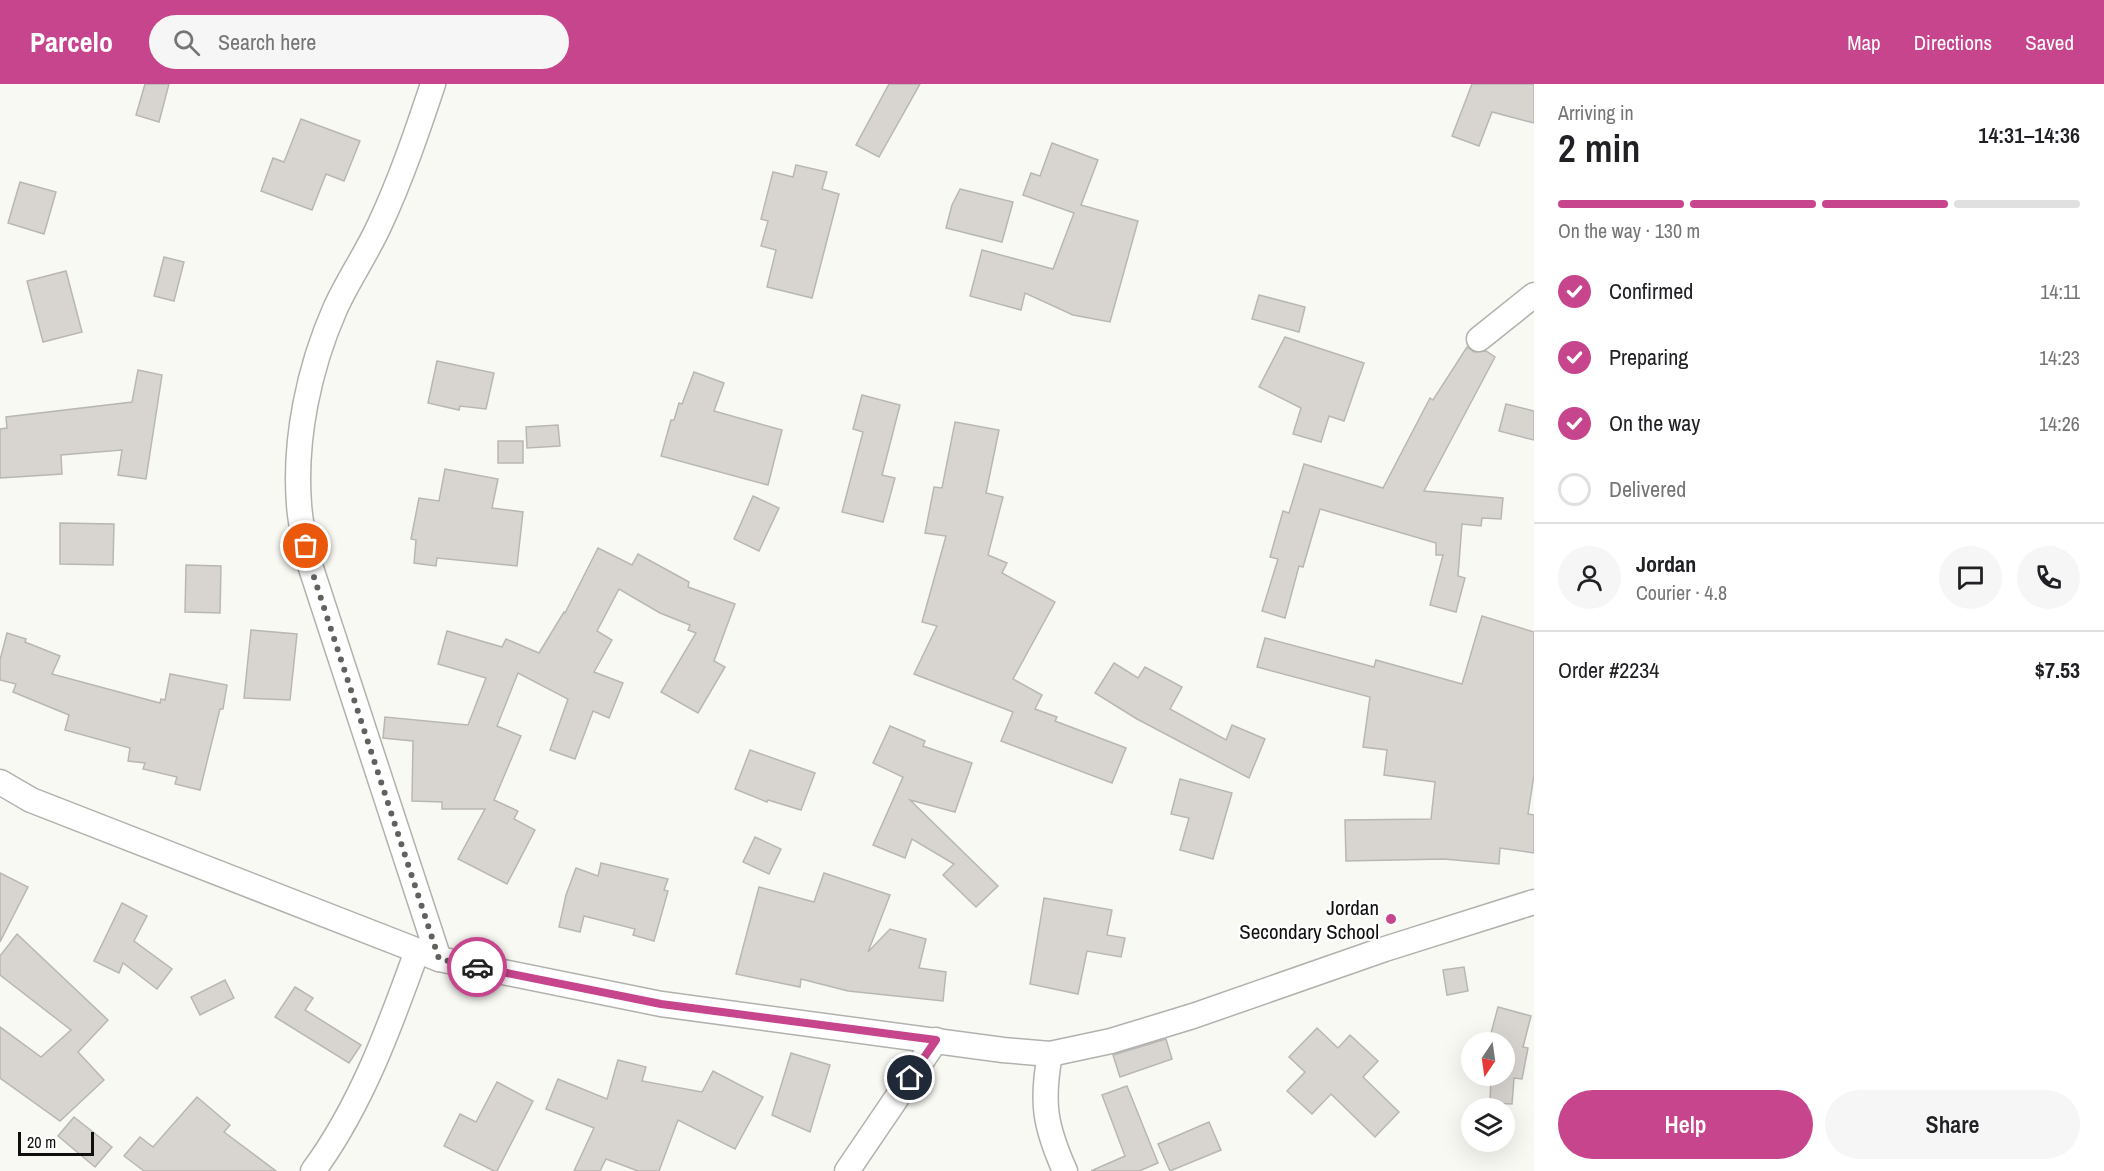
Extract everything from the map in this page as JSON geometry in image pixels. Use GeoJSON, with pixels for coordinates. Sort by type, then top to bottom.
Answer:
{"type":"FeatureCollection","features":[{"type":"Feature","properties":{"kind":"street"},"geometry":{"type":"LineString","coordinates":[[313,1171],[337,1134],[375,1060],[395,1013],[428,955],[309,562],[299,504],[300,448],[310,382],[321,345],[336,307],[380,226],[411,151],[433,84]]}},
{"type":"Feature","properties":{"kind":"street"},"geometry":{"type":"LineString","coordinates":[[1479,339],[1534,295]]}},
{"type":"Feature","properties":{"kind":"street"},"geometry":{"type":"LineString","coordinates":[[0,782],[31,800],[428,955],[661,1004],[1002,1050],[1050,1054],[1111,1041],[1193,1017],[1326,968],[1534,902]]}},
{"type":"Feature","properties":{"kind":"street"},"geometry":{"type":"LineString","coordinates":[[847,1171],[936,1040]]}},
{"type":"Feature","properties":{"kind":"street"},"geometry":{"type":"LineString","coordinates":[[1050,1054],[1044,1100],[1047,1126],[1065,1171]]}},
{"type":"Feature","properties":{"kind":"building"},"geometry":{"type":"Polygon","coordinates":[[[145,84],[169,84],[159,122],[136,115],[145,84]]]}},
{"type":"Feature","properties":{"kind":"building"},"geometry":{"type":"Polygon","coordinates":[[[889,84],[920,84],[879,157],[856,145],[889,84]]]}},
{"type":"Feature","properties":{"kind":"building"},"geometry":{"type":"Polygon","coordinates":[[[1472,84],[1534,84],[1534,123],[1492,112],[1479,146],[1452,136],[1472,84]]]}},
{"type":"Feature","properties":{"kind":"building"},"geometry":{"type":"Polygon","coordinates":[[[301,119],[360,141],[344,181],[326,174],[312,210],[261,191],[273,158],[284,162],[301,119]]]}},
{"type":"Feature","properties":{"kind":"building"},"geometry":{"type":"Polygon","coordinates":[[[1052,143],[1098,160],[1081,205],[1138,221],[1110,322],[1073,315],[1025,293],[1021,310],[970,296],[982,250],[1053,269],[1074,213],[1023,195],[1031,173],[1040,176],[1052,143]]]}},
{"type":"Feature","properties":{"kind":"building"},"geometry":{"type":"Polygon","coordinates":[[[796,165],[827,172],[822,189],[839,194],[812,298],[767,287],[776,250],[761,246],[768,221],[761,219],[773,172],[793,177],[796,165]]]}},
{"type":"Feature","properties":{"kind":"building"},"geometry":{"type":"Polygon","coordinates":[[[20,182],[56,192],[44,234],[8,223],[20,182]]]}},
{"type":"Feature","properties":{"kind":"building"},"geometry":{"type":"Polygon","coordinates":[[[960,189],[1013,202],[1002,242],[946,228],[952,205],[960,189]]]}},
{"type":"Feature","properties":{"kind":"building"},"geometry":{"type":"Polygon","coordinates":[[[164,257],[184,262],[174,301],[154,296],[164,257]]]}},
{"type":"Feature","properties":{"kind":"building"},"geometry":{"type":"Polygon","coordinates":[[[66,271],[82,332],[43,342],[27,281],[66,271]]]}},
{"type":"Feature","properties":{"kind":"building"},"geometry":{"type":"Polygon","coordinates":[[[1259,295],[1305,307],[1299,332],[1252,319],[1259,295]]]}},
{"type":"Feature","properties":{"kind":"building"},"geometry":{"type":"Polygon","coordinates":[[[1285,337],[1364,363],[1344,421],[1329,416],[1321,442],[1293,434],[1301,408],[1259,387],[1285,337]]]}},
{"type":"Feature","properties":{"kind":"building"},"geometry":{"type":"Polygon","coordinates":[[[1467,347],[1474,352],[1486,351],[1495,357],[1424,491],[1503,498],[1501,519],[1482,518],[1481,526],[1462,524],[1458,576],[1465,578],[1456,612],[1430,605],[1443,555],[1436,555],[1436,543],[1320,509],[1303,567],[1299,566],[1285,618],[1262,611],[1278,559],[1270,557],[1283,511],[1289,513],[1304,464],[1383,488],[1430,398],[1433,400],[1467,347]]]}},
{"type":"Feature","properties":{"kind":"building"},"geometry":{"type":"Polygon","coordinates":[[[437,361],[494,373],[486,409],[460,406],[459,410],[428,403],[437,361]]]}},
{"type":"Feature","properties":{"kind":"building"},"geometry":{"type":"Polygon","coordinates":[[[138,370],[162,375],[146,479],[118,475],[122,450],[61,455],[62,474],[0,478],[0,429],[7,428],[6,417],[132,402],[138,370]]]}},
{"type":"Feature","properties":{"kind":"building"},"geometry":{"type":"Polygon","coordinates":[[[694,372],[724,383],[714,411],[782,430],[768,485],[661,456],[671,420],[674,420],[679,403],[682,404],[694,372]]]}},
{"type":"Feature","properties":{"kind":"building"},"geometry":{"type":"Polygon","coordinates":[[[862,395],[900,405],[882,475],[895,478],[883,522],[842,512],[863,432],[853,429],[862,395]]]}},
{"type":"Feature","properties":{"kind":"building"},"geometry":{"type":"Polygon","coordinates":[[[1506,404],[1534,411],[1534,440],[1499,431],[1506,404]]]}},
{"type":"Feature","properties":{"kind":"building"},"geometry":{"type":"Polygon","coordinates":[[[955,422],[999,430],[986,493],[1003,497],[988,555],[1007,563],[1002,573],[1055,602],[1013,679],[1042,695],[1035,709],[1057,717],[1055,721],[1126,748],[1112,783],[1001,741],[1013,712],[914,674],[937,626],[922,622],[946,536],[925,533],[934,487],[942,488],[955,422]]]}},
{"type":"Feature","properties":{"kind":"building"},"geometry":{"type":"Polygon","coordinates":[[[558,425],[560,446],[527,448],[526,427],[558,425]]]}},
{"type":"Feature","properties":{"kind":"building"},"geometry":{"type":"Polygon","coordinates":[[[498,441],[523,441],[523,463],[498,463],[498,441]]]}},
{"type":"Feature","properties":{"kind":"building"},"geometry":{"type":"Polygon","coordinates":[[[445,469],[498,479],[492,508],[523,512],[517,566],[437,558],[436,566],[414,563],[416,540],[411,539],[419,498],[439,501],[445,469]]]}},
{"type":"Feature","properties":{"kind":"building"},"geometry":{"type":"Polygon","coordinates":[[[753,496],[779,508],[759,551],[734,539],[753,496]]]}},
{"type":"Feature","properties":{"kind":"building"},"geometry":{"type":"Polygon","coordinates":[[[60,523],[114,524],[113,565],[60,564],[60,523]]]}},
{"type":"Feature","properties":{"kind":"building"},"geometry":{"type":"Polygon","coordinates":[[[598,548],[632,565],[638,554],[689,582],[688,587],[735,604],[714,661],[725,667],[698,713],[661,692],[696,633],[688,630],[690,625],[660,613],[619,589],[597,631],[612,640],[594,672],[623,683],[609,718],[593,711],[575,759],[550,750],[568,699],[518,673],[497,726],[521,736],[494,800],[518,811],[514,819],[535,830],[507,884],[458,859],[485,809],[442,809],[442,802],[412,801],[413,741],[383,738],[385,717],[468,725],[486,678],[438,664],[447,631],[502,647],[506,639],[539,653],[565,613],[598,548]]]}},
{"type":"Feature","properties":{"kind":"building"},"geometry":{"type":"Polygon","coordinates":[[[186,565],[221,566],[220,613],[185,612],[186,565]]]}},
{"type":"Feature","properties":{"kind":"building"},"geometry":{"type":"Polygon","coordinates":[[[1482,616],[1534,632],[1534,775],[1528,814],[1534,815],[1534,853],[1500,848],[1499,864],[1444,859],[1346,861],[1345,820],[1431,819],[1435,782],[1384,775],[1387,750],[1363,747],[1370,697],[1257,667],[1265,638],[1374,667],[1376,660],[1462,684],[1482,616]]]}},
{"type":"Feature","properties":{"kind":"building"},"geometry":{"type":"Polygon","coordinates":[[[251,630],[297,634],[290,700],[244,698],[251,630]]]}},
{"type":"Feature","properties":{"kind":"building"},"geometry":{"type":"Polygon","coordinates":[[[7,633],[26,639],[25,642],[60,656],[52,674],[160,703],[161,699],[165,700],[170,674],[227,685],[223,709],[220,709],[200,790],[175,784],[177,777],[143,769],[145,763],[128,761],[130,748],[65,730],[69,715],[13,692],[16,684],[0,680],[0,660],[7,633]]]}},
{"type":"Feature","properties":{"kind":"building"},"geometry":{"type":"Polygon","coordinates":[[[1114,663],[1138,678],[1145,667],[1182,687],[1170,709],[1226,740],[1232,725],[1265,739],[1249,778],[1137,719],[1095,693],[1114,663]]]}},
{"type":"Feature","properties":{"kind":"building"},"geometry":{"type":"Polygon","coordinates":[[[890,726],[925,741],[923,746],[972,763],[955,812],[910,800],[998,886],[976,907],[943,875],[954,864],[912,839],[905,858],[873,845],[903,777],[873,763],[890,726]]]}},
{"type":"Feature","properties":{"kind":"building"},"geometry":{"type":"Polygon","coordinates":[[[750,750],[815,773],[801,810],[768,800],[767,802],[735,789],[750,750]]]}},
{"type":"Feature","properties":{"kind":"building"},"geometry":{"type":"Polygon","coordinates":[[[1180,779],[1232,793],[1213,859],[1180,850],[1189,818],[1171,814],[1180,779]]]}},
{"type":"Feature","properties":{"kind":"building"},"geometry":{"type":"Polygon","coordinates":[[[755,837],[781,849],[769,874],[743,862],[755,837]]]}},
{"type":"Feature","properties":{"kind":"building"},"geometry":{"type":"Polygon","coordinates":[[[601,863],[668,879],[664,890],[668,891],[654,941],[633,935],[635,929],[584,916],[580,932],[559,927],[566,895],[576,868],[598,876],[601,863]]]}},
{"type":"Feature","properties":{"kind":"building"},"geometry":{"type":"Polygon","coordinates":[[[0,873],[28,887],[0,942],[0,873]]]}},
{"type":"Feature","properties":{"kind":"building"},"geometry":{"type":"Polygon","coordinates":[[[824,873],[890,895],[868,952],[890,929],[926,939],[919,968],[946,972],[943,1001],[848,991],[801,979],[800,987],[736,974],[759,887],[814,902],[824,873]]]}},
{"type":"Feature","properties":{"kind":"building"},"geometry":{"type":"Polygon","coordinates":[[[1044,898],[1112,910],[1107,935],[1125,938],[1121,957],[1087,951],[1078,994],[1030,984],[1044,898]]]}},
{"type":"Feature","properties":{"kind":"building"},"geometry":{"type":"Polygon","coordinates":[[[122,903],[147,916],[134,941],[172,969],[157,989],[123,963],[119,973],[94,961],[122,903]]]}},
{"type":"Feature","properties":{"kind":"building"},"geometry":{"type":"Polygon","coordinates":[[[17,934],[108,1020],[78,1052],[104,1080],[60,1121],[0,1078],[0,1027],[41,1057],[71,1030],[0,975],[0,956],[17,934]]]}},
{"type":"Feature","properties":{"kind":"building"},"geometry":{"type":"Polygon","coordinates":[[[1464,967],[1468,991],[1447,995],[1443,970],[1464,967]]]}},
{"type":"Feature","properties":{"kind":"building"},"geometry":{"type":"Polygon","coordinates":[[[225,980],[234,998],[200,1015],[191,997],[225,980]]]}},
{"type":"Feature","properties":{"kind":"building"},"geometry":{"type":"Polygon","coordinates":[[[295,987],[313,998],[305,1010],[361,1045],[349,1063],[275,1017],[295,987]]]}},
{"type":"Feature","properties":{"kind":"building"},"geometry":{"type":"Polygon","coordinates":[[[1498,1007],[1531,1016],[1523,1047],[1528,1048],[1522,1079],[1515,1078],[1515,1032],[1491,1032],[1498,1007]]]}},
{"type":"Feature","properties":{"kind":"building"},"geometry":{"type":"Polygon","coordinates":[[[1317,1028],[1338,1048],[1350,1035],[1378,1061],[1363,1077],[1399,1112],[1375,1137],[1331,1094],[1312,1114],[1287,1091],[1305,1072],[1289,1057],[1317,1028]]]}},
{"type":"Feature","properties":{"kind":"building"},"geometry":{"type":"Polygon","coordinates":[[[1166,1039],[1172,1059],[1120,1077],[1113,1055],[1166,1039]]]}},
{"type":"Feature","properties":{"kind":"building"},"geometry":{"type":"Polygon","coordinates":[[[791,1053],[830,1065],[810,1132],[772,1115],[791,1053]]]}},
{"type":"Feature","properties":{"kind":"building"},"geometry":{"type":"Polygon","coordinates":[[[618,1060],[646,1067],[642,1081],[702,1092],[713,1071],[763,1097],[735,1149],[678,1120],[659,1171],[638,1171],[606,1159],[600,1171],[574,1171],[594,1128],[546,1109],[558,1079],[607,1099],[618,1060]]]}},
{"type":"Feature","properties":{"kind":"building"},"geometry":{"type":"Polygon","coordinates":[[[497,1082],[533,1101],[497,1171],[494,1171],[444,1146],[460,1114],[476,1122],[497,1082]]]}},
{"type":"Feature","properties":{"kind":"building"},"geometry":{"type":"Polygon","coordinates":[[[1127,1086],[1158,1163],[1139,1171],[1091,1171],[1125,1156],[1102,1095],[1127,1086]]]}},
{"type":"Feature","properties":{"kind":"building"},"geometry":{"type":"Polygon","coordinates":[[[1491,1086],[1513,1086],[1512,1098],[1490,1098],[1491,1086]]]}},
{"type":"Feature","properties":{"kind":"building"},"geometry":{"type":"Polygon","coordinates":[[[197,1097],[230,1125],[224,1132],[276,1171],[144,1171],[124,1156],[140,1137],[153,1147],[197,1097]]]}},
{"type":"Feature","properties":{"kind":"building"},"geometry":{"type":"Polygon","coordinates":[[[74,1117],[112,1147],[95,1167],[58,1136],[74,1117]]]}},
{"type":"Feature","properties":{"kind":"building"},"geometry":{"type":"Polygon","coordinates":[[[1209,1122],[1221,1150],[1170,1171],[1158,1144],[1209,1122]]]}},
{"type":"Feature","properties":{"kind":"way so far"},"geometry":{"type":"LineString","coordinates":[[306,546],[309,562],[439,959],[477,967]]}},
{"type":"Feature","properties":{"kind":"place","name":"Jordan Secondary School"},"geometry":{"type":"Point","coordinates":[1391,919]}},
{"type":"Feature","properties":{"kind":"route"},"geometry":{"type":"LineString","coordinates":[[477,967],[661,1004],[936,1040],[910,1078]]}}]}
